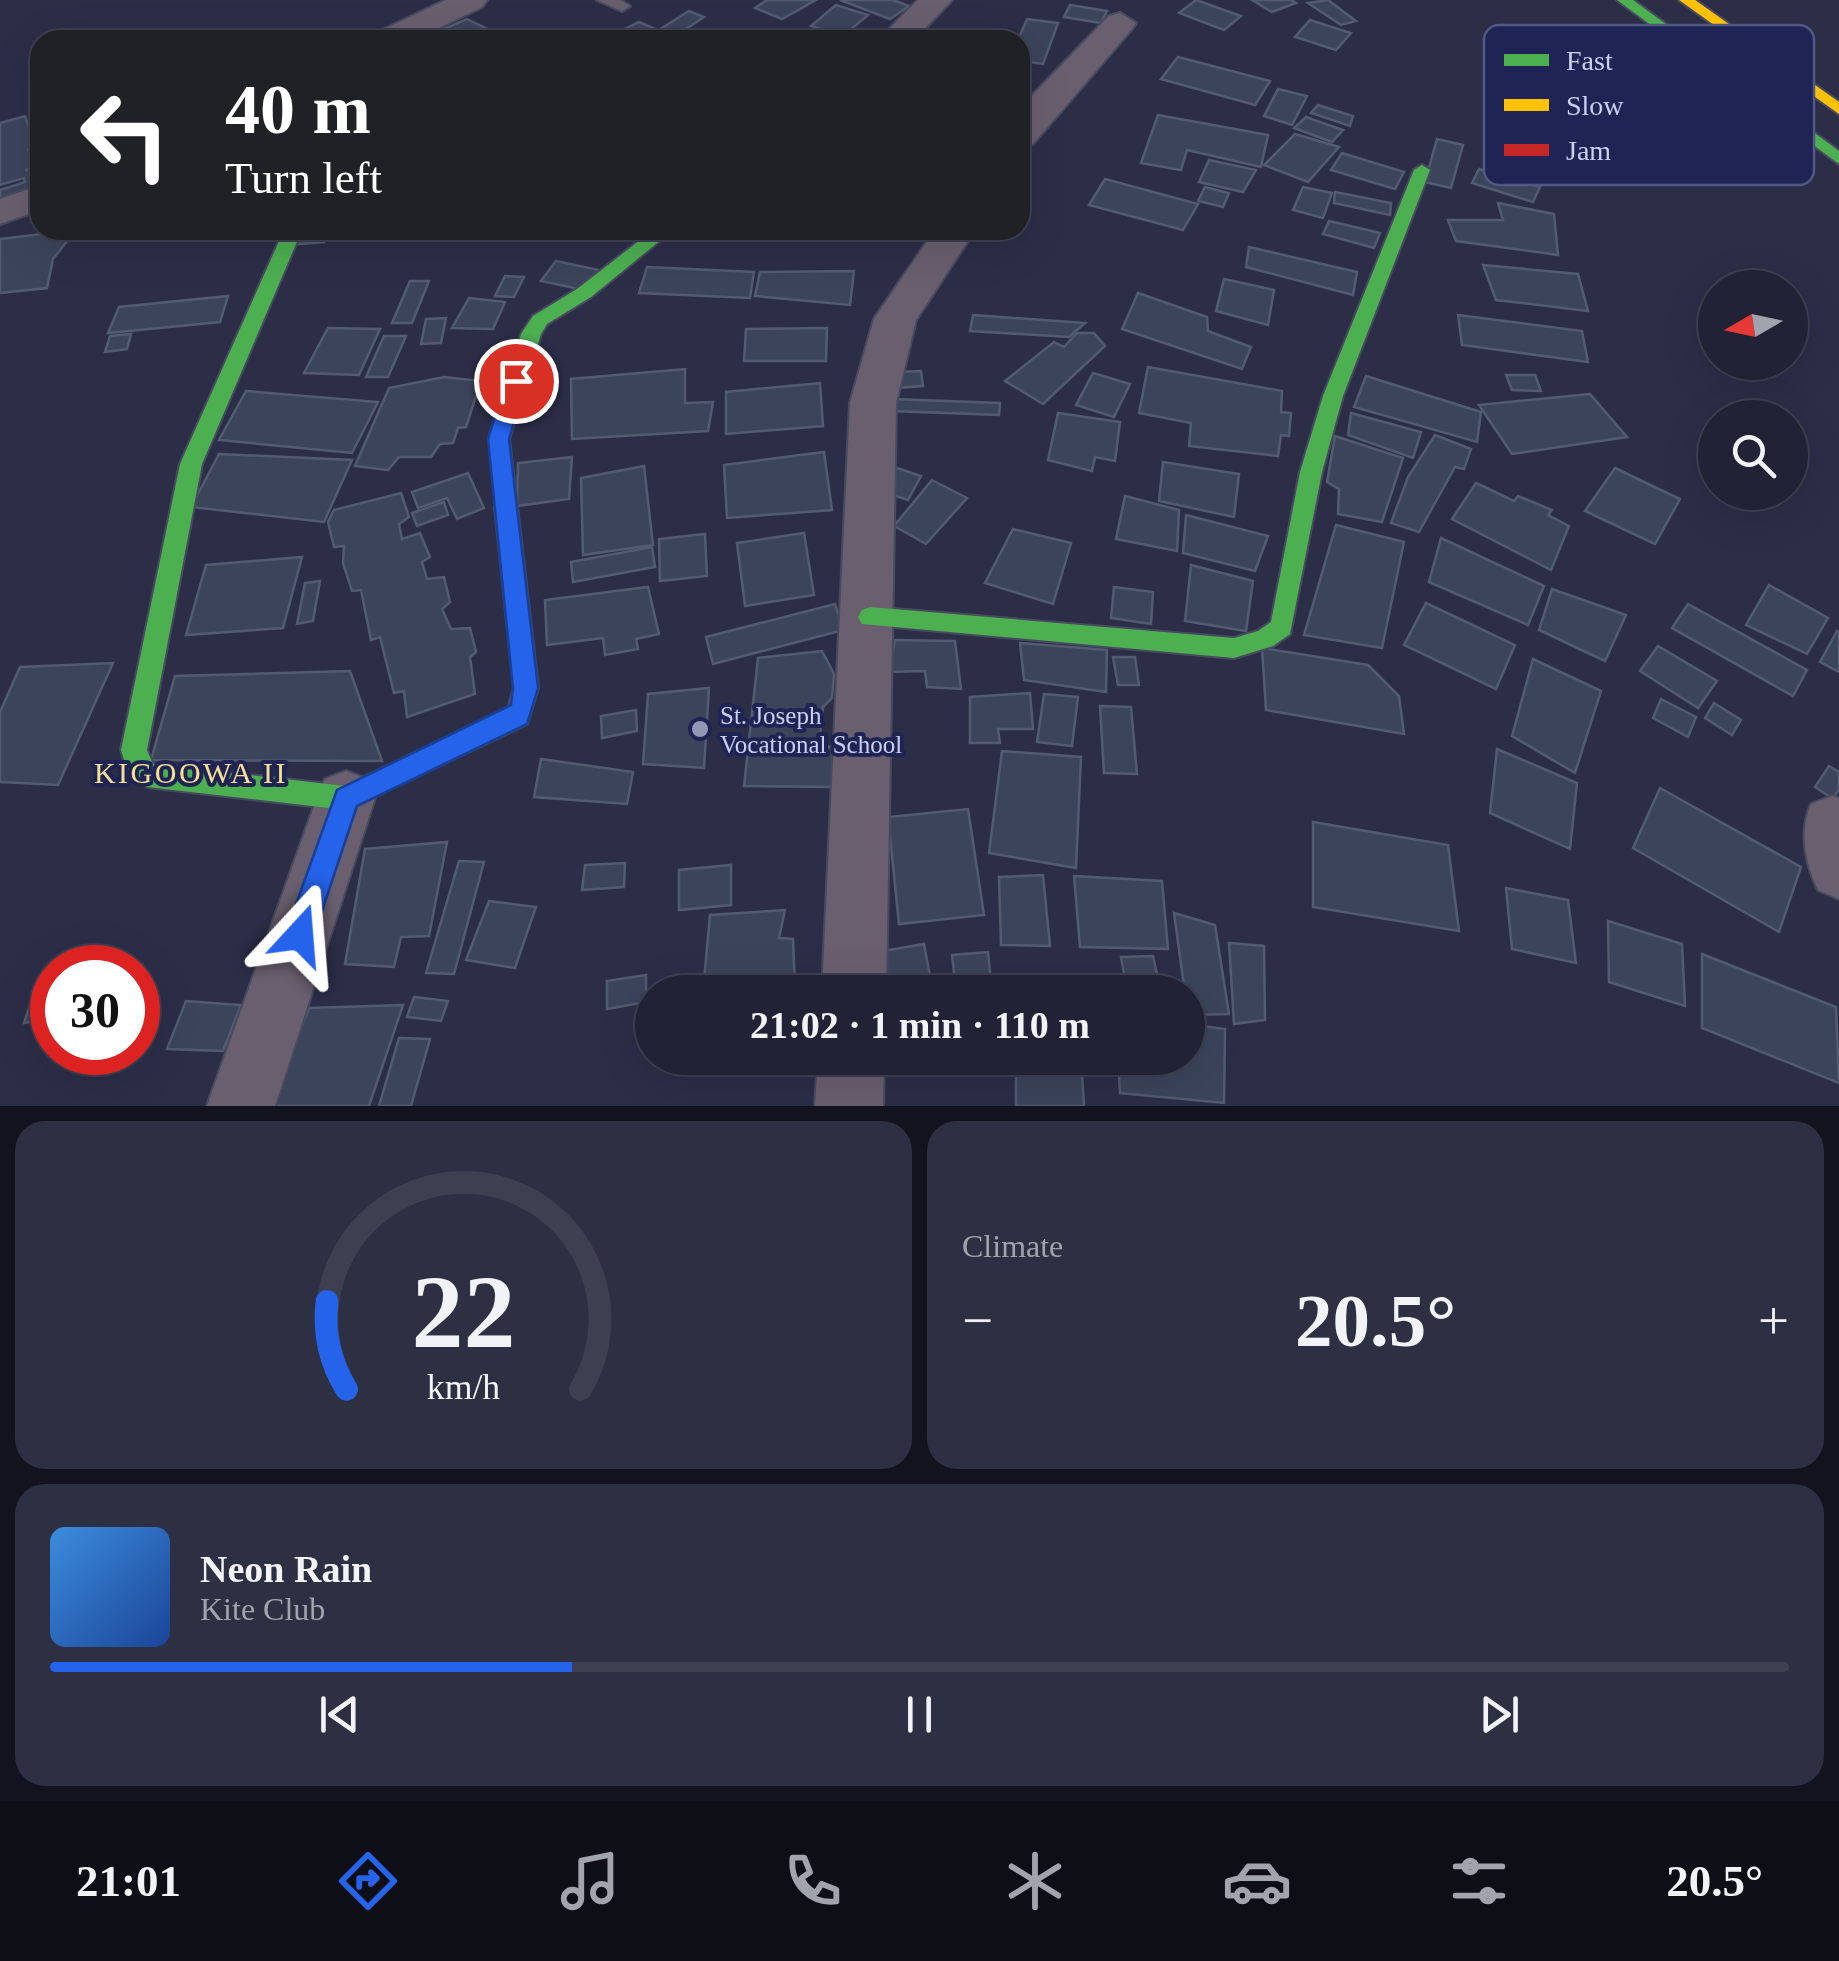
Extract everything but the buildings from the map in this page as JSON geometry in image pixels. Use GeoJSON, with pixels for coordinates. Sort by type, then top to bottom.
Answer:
{"type":"FeatureCollection","features":[{"type":"Feature","properties":{"kind":"main road"},"geometry":{"type":"LineString","coordinates":[[1624,0],[1658,25]]}},
{"type":"Feature","properties":{"kind":"main road"},"geometry":{"type":"LineString","coordinates":[[1686,0],[1721,25]]}},
{"type":"Feature","properties":{"kind":"main road"},"geometry":{"type":"LineString","coordinates":[[1814,92],[1839,110]]}},
{"type":"Feature","properties":{"kind":"main road"},"geometry":{"type":"LineString","coordinates":[[1814,141],[1839,159]]}},
{"type":"Feature","properties":{"kind":"main road"},"geometry":{"type":"LineString","coordinates":[[870,617],[1234,648],[1265,639],[1282,627],[1310,472],[1333,396],[1422,170]]}},
{"type":"Feature","properties":{"kind":"main road"},"geometry":{"type":"LineString","coordinates":[[289,240],[191,464],[134,750],[137,765],[147,776],[346,798],[518,716],[526,688],[499,439],[504,416],[531,334],[540,320],[651,240]]}},
{"type":"Feature","properties":{"kind":"street"},"geometry":{"type":"LineString","coordinates":[[408,30],[470,0]]}},
{"type":"Feature","properties":{"kind":"street"},"geometry":{"type":"LineString","coordinates":[[905,30],[936,0]]}},
{"type":"Feature","properties":{"kind":"street"},"geometry":{"type":"LineString","coordinates":[[1030,125],[1120,24]]}},
{"type":"Feature","properties":{"kind":"street"},"geometry":{"type":"LineString","coordinates":[[0,212],[30,201]]}},
{"type":"Feature","properties":{"kind":"street"},"geometry":{"type":"LineString","coordinates":[[855,975],[870,617],[873,403],[895,318],[948,240]]}},
{"type":"Feature","properties":{"kind":"street"},"geometry":{"type":"LineString","coordinates":[[241,1106],[346,798]]}},
{"type":"Feature","properties":{"kind":"street"},"geometry":{"type":"LineString","coordinates":[[849,1106],[850,1075]]}},
{"type":"Feature","properties":{"kind":"traffic: fast"},"geometry":{"type":"LineString","coordinates":[[1624,0],[1658,25]]}},
{"type":"Feature","properties":{"kind":"traffic: fast"},"geometry":{"type":"LineString","coordinates":[[1814,141],[1839,159]]}},
{"type":"Feature","properties":{"kind":"traffic: fast"},"geometry":{"type":"LineString","coordinates":[[870,617],[1234,648],[1265,639],[1282,627],[1311,472],[1333,396],[1422,170]]}},
{"type":"Feature","properties":{"kind":"traffic: fast"},"geometry":{"type":"LineString","coordinates":[[289,240],[191,464],[134,750],[137,765],[147,775],[346,798],[413,766]]}},
{"type":"Feature","properties":{"kind":"traffic: fast"},"geometry":{"type":"LineString","coordinates":[[506,507],[499,439],[531,334],[540,320],[584,293],[651,240]]}},
{"type":"Feature","properties":{"kind":"traffic: slow"},"geometry":{"type":"LineString","coordinates":[[1686,0],[1721,25]]}},
{"type":"Feature","properties":{"kind":"traffic: slow"},"geometry":{"type":"LineString","coordinates":[[1814,91],[1839,109]]}},
{"type":"Feature","properties":{"kind":"traffic: jam"},"geometry":{"type":"LineString","coordinates":[[413,766],[518,716],[526,688],[506,507]]}},
{"type":"Feature","properties":{"kind":"place","name":"St. Joseph Vocational School"},"geometry":{"type":"Point","coordinates":[700,729]}},
{"type":"Feature","properties":{"kind":"district","name":"KIGOOWA II"},"geometry":{"type":"Point","coordinates":[191,772]}},
{"type":"Feature","properties":{"kind":"route"},"geometry":{"type":"LineString","coordinates":[[300,935],[346,798],[518,716],[523,706],[526,688],[499,439],[516,381]]}}]}
